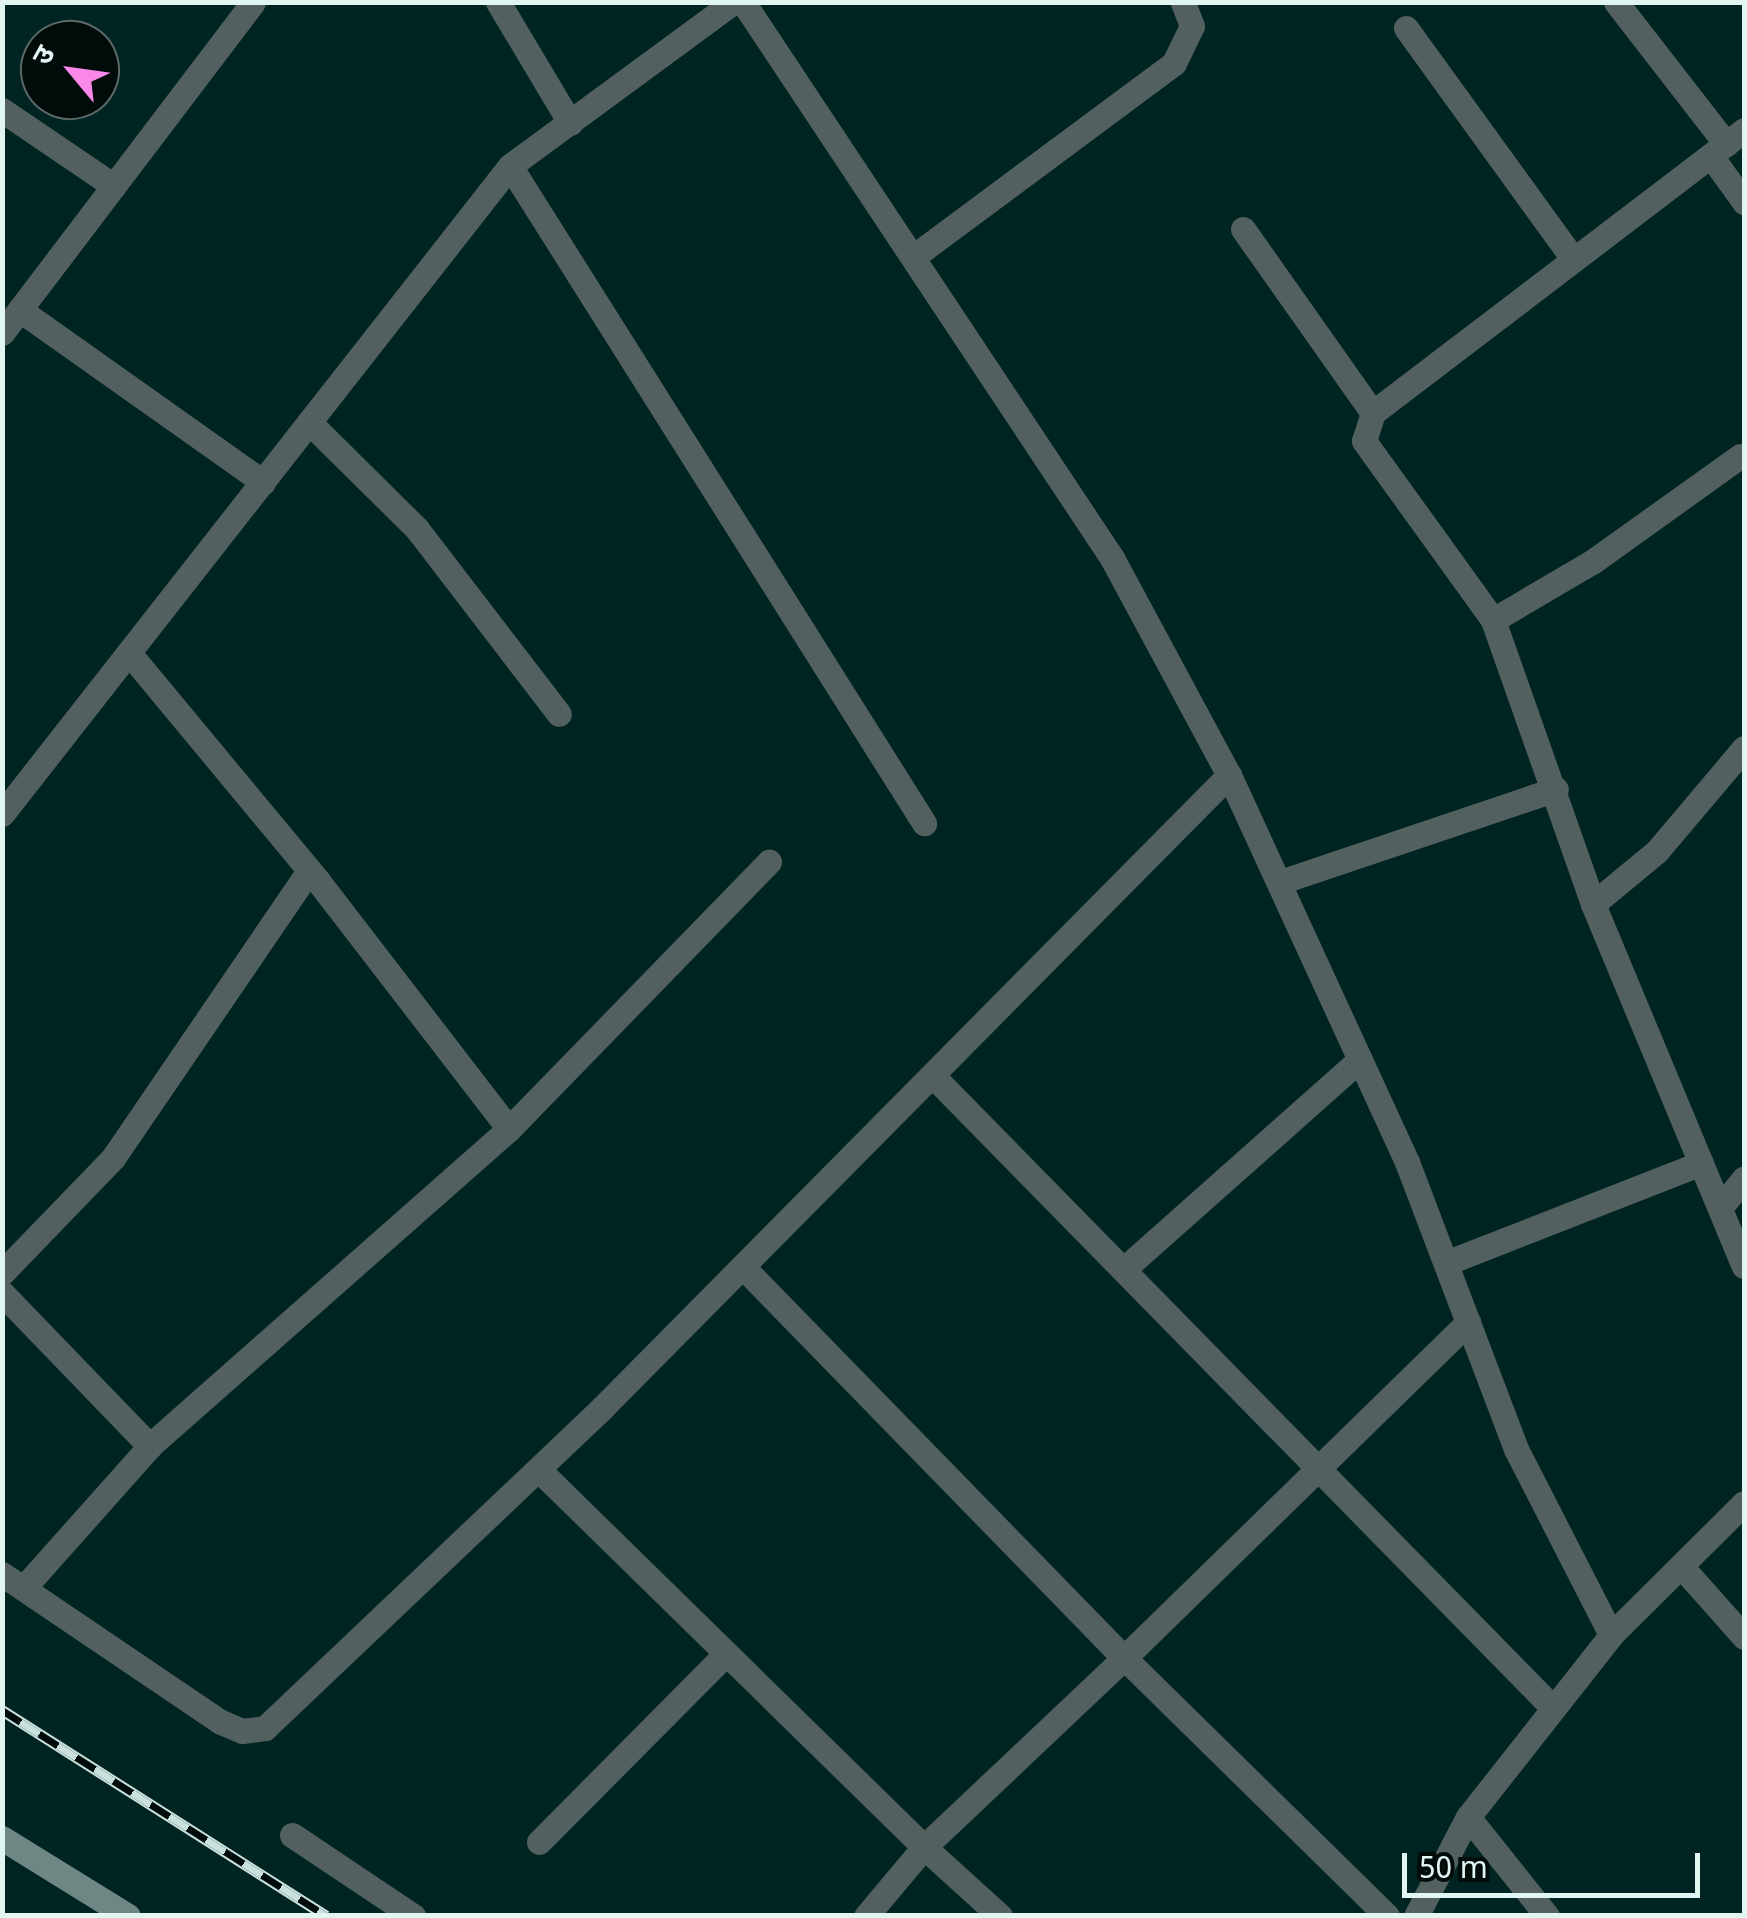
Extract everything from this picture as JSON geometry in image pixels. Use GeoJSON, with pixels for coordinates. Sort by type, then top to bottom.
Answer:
{"type":"FeatureCollection","features":[{"type":"Feature","properties":{"kind":"street"},"geometry":{"type":"LineString","coordinates":[[2,333],[253,2]]}},
{"type":"Feature","properties":{"kind":"street"},"geometry":{"type":"LineString","coordinates":[[498,2],[570,123]]}},
{"type":"Feature","properties":{"kind":"street"},"geometry":{"type":"LineString","coordinates":[[2,814],[510,166],[733,2]]}},
{"type":"Feature","properties":{"kind":"street"},"geometry":{"type":"LineString","coordinates":[[743,2],[1112,558],[1229,776],[1360,1059],[1446,1263],[1516,1449],[1611,1636]]}},
{"type":"Feature","properties":{"kind":"street"},"geometry":{"type":"LineString","coordinates":[[913,258],[1174,62],[1192,26],[1182,2]]}},
{"type":"Feature","properties":{"kind":"street"},"geometry":{"type":"LineString","coordinates":[[1616,2],[1727,144],[1744,202]]}},
{"type":"Feature","properties":{"kind":"street"},"geometry":{"type":"LineString","coordinates":[[1406,28],[1574,260]]}},
{"type":"Feature","properties":{"kind":"street"},"geometry":{"type":"LineString","coordinates":[[2,110],[114,186]]}},
{"type":"Feature","properties":{"kind":"street"},"geometry":{"type":"LineString","coordinates":[[1727,144],[1373,413],[1364,441],[1493,620],[1556,789],[1593,904],[1744,1266]]}},
{"type":"Feature","properties":{"kind":"street"},"geometry":{"type":"LineString","coordinates":[[510,166],[924,823]]}},
{"type":"Feature","properties":{"kind":"street"},"geometry":{"type":"LineString","coordinates":[[1244,229],[1373,413]]}},
{"type":"Feature","properties":{"kind":"street"},"geometry":{"type":"LineString","coordinates":[[20,310],[263,482]]}},
{"type":"Feature","properties":{"kind":"street"},"geometry":{"type":"LineString","coordinates":[[310,422],[417,529],[559,714]]}},
{"type":"Feature","properties":{"kind":"street"},"geometry":{"type":"LineString","coordinates":[[1493,620],[1592,562],[1740,456]]}},
{"type":"Feature","properties":{"kind":"street"},"geometry":{"type":"LineString","coordinates":[[128,653],[309,870],[508,1129]]}},
{"type":"Feature","properties":{"kind":"street"},"geometry":{"type":"LineString","coordinates":[[1593,904],[1656,851],[1744,748]]}},
{"type":"Feature","properties":{"kind":"street"},"geometry":{"type":"LineString","coordinates":[[769,862],[508,1129],[150,1446],[14,1580],[220,1722],[242,1731],[265,1728],[539,1470],[934,1077],[1229,776]]}},
{"type":"Feature","properties":{"kind":"street"},"geometry":{"type":"LineString","coordinates":[[1280,882],[1556,789]]}},
{"type":"Feature","properties":{"kind":"street"},"geometry":{"type":"LineString","coordinates":[[2,1273],[112,1158],[309,870]]}},
{"type":"Feature","properties":{"kind":"street"},"geometry":{"type":"LineString","coordinates":[[1124,1268],[1360,1059]]}},
{"type":"Feature","properties":{"kind":"street"},"geometry":{"type":"LineString","coordinates":[[934,1077],[1321,1466],[1553,1708]]}},
{"type":"Feature","properties":{"kind":"street"},"geometry":{"type":"LineString","coordinates":[[1446,1263],[1701,1163]]}},
{"type":"Feature","properties":{"kind":"street"},"geometry":{"type":"LineString","coordinates":[[1720,1208],[1744,1178]]}},
{"type":"Feature","properties":{"kind":"street"},"geometry":{"type":"LineString","coordinates":[[743,1267],[1124,1658],[1386,1916]]}},
{"type":"Feature","properties":{"kind":"street"},"geometry":{"type":"LineString","coordinates":[[2,1293],[150,1446]]}},
{"type":"Feature","properties":{"kind":"street"},"geometry":{"type":"LineString","coordinates":[[866,1916],[924,1847],[1468,1322]]}},
{"type":"Feature","properties":{"kind":"street"},"geometry":{"type":"LineString","coordinates":[[539,1470],[725,1655],[1000,1916]]}},
{"type":"Feature","properties":{"kind":"street"},"geometry":{"type":"LineString","coordinates":[[1416,1916],[1468,1817],[1553,1708],[1611,1636],[1744,1503]]}},
{"type":"Feature","properties":{"kind":"street"},"geometry":{"type":"LineString","coordinates":[[1681,1566],[1744,1638]]}},
{"type":"Feature","properties":{"kind":"street"},"geometry":{"type":"LineString","coordinates":[[539,1842],[725,1655]]}},
{"type":"Feature","properties":{"kind":"street"},"geometry":{"type":"LineString","coordinates":[[1468,1817],[1548,1916]]}},
{"type":"Feature","properties":{"kind":"street"},"geometry":{"type":"LineString","coordinates":[[292,1835],[412,1916]]}},
{"type":"Feature","properties":{"kind":"street"},"geometry":{"type":"LineString","coordinates":[[2,1838],[128,1916]]}},
{"type":"Feature","properties":{"kind":"railway"},"geometry":{"type":"LineString","coordinates":[[2,1710],[326,1916]]}}]}
